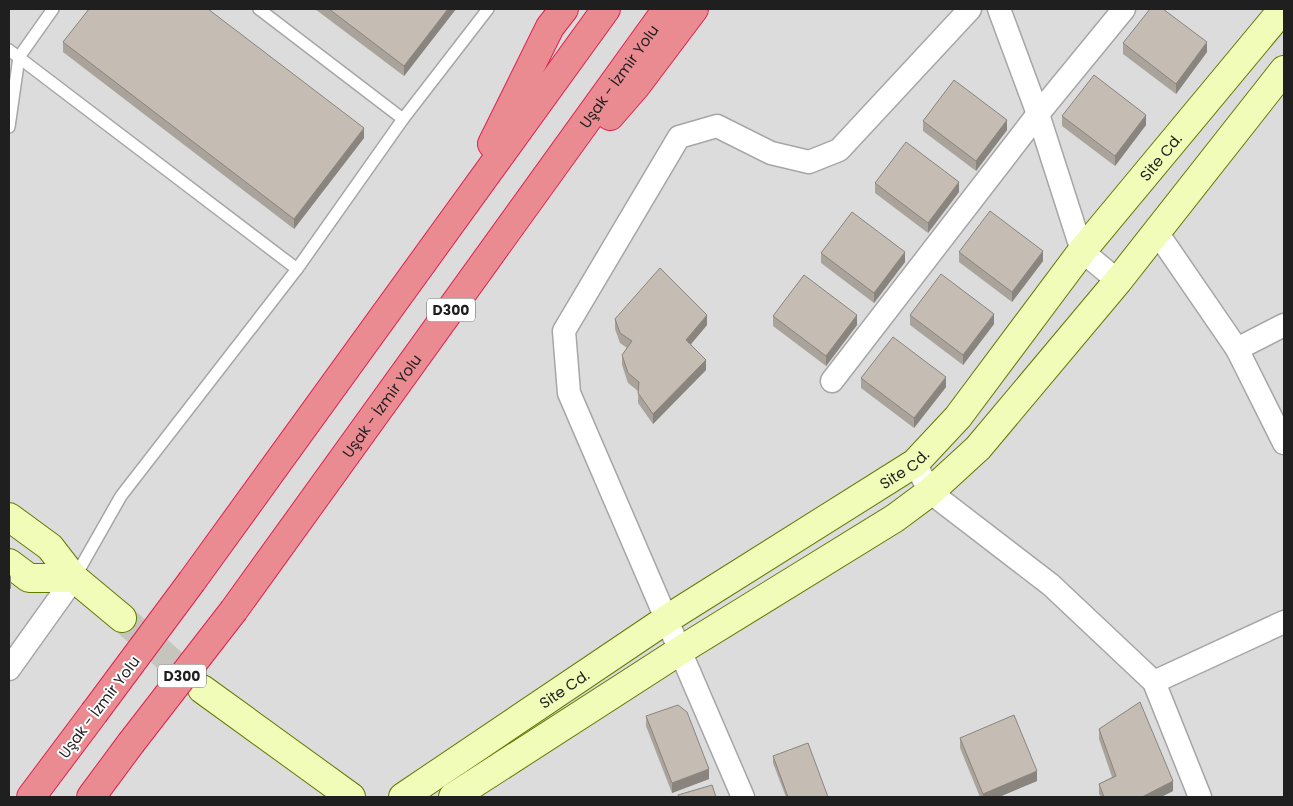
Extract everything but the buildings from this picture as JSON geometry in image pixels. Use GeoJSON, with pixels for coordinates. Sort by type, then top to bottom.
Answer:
{"type":"FeatureCollection","features":[{"type":"Feature","properties":{"kind":"highway"},"geometry":{"type":"LineString","coordinates":[[458,214],[550,27],[564,9]]}},
{"type":"Feature","properties":{"kind":"highway","name":"Uşak - İzmir Yolu"},"geometry":{"type":"LineString","coordinates":[[31,797],[192,581],[606,9]]}},
{"type":"Feature","properties":{"kind":"highway","name":"Uşak - İzmir Yolu"},"geometry":{"type":"LineString","coordinates":[[91,797],[131,742],[234,610],[668,9]]}},
{"type":"Feature","properties":{"kind":"highway"},"geometry":{"type":"LineString","coordinates":[[496,247],[636,86],[694,9]]}},
{"type":"Feature","properties":{"kind":"main road","name":"Site Cd."},"geometry":{"type":"LineString","coordinates":[[404,797],[668,619],[916,463],[958,417],[1082,251],[1283,9]]}},
{"type":"Feature","properties":{"kind":"main road","name":"Site Cd."},"geometry":{"type":"LineString","coordinates":[[453,797],[681,650],[895,518],[930,492],[978,448],[1118,281],[1284,70]]}},
{"type":"Feature","properties":{"kind":"main road"},"geometry":{"type":"LineString","coordinates":[[9,516],[50,547],[74,578],[122,618]]}},
{"type":"Feature","properties":{"kind":"main road"},"geometry":{"type":"LineString","coordinates":[[9,563],[28,578],[74,578]]}},
{"type":"Feature","properties":{"kind":"main road"},"geometry":{"type":"LineString","coordinates":[[202,689],[351,797]]}},
{"type":"Feature","properties":{"kind":"street"},"geometry":{"type":"LineString","coordinates":[[743,797],[668,619],[569,394],[564,331],[680,137],[717,126],[771,153],[809,162],[839,150],[970,9]]}},
{"type":"Feature","properties":{"kind":"street"},"geometry":{"type":"LineString","coordinates":[[998,9],[1038,114],[1082,251],[1118,281]]}},
{"type":"Feature","properties":{"kind":"street"},"geometry":{"type":"LineString","coordinates":[[832,381],[1038,114],[1124,9]]}},
{"type":"Feature","properties":{"kind":"street"},"geometry":{"type":"LineString","coordinates":[[1156,231],[1237,349],[1284,443]]}},
{"type":"Feature","properties":{"kind":"street"},"geometry":{"type":"LineString","coordinates":[[1237,349],[1284,325]]}},
{"type":"Feature","properties":{"kind":"street"},"geometry":{"type":"LineString","coordinates":[[916,463],[930,492],[1051,585],[1154,682],[1200,797]]}},
{"type":"Feature","properties":{"kind":"street"},"geometry":{"type":"LineString","coordinates":[[9,669],[74,578]]}},
{"type":"Feature","properties":{"kind":"street"},"geometry":{"type":"LineString","coordinates":[[1154,682],[1284,622]]}},
{"type":"Feature","properties":{"kind":"lane"},"geometry":{"type":"LineString","coordinates":[[9,127],[18,57],[54,9]]}},
{"type":"Feature","properties":{"kind":"lane"},"geometry":{"type":"LineString","coordinates":[[259,9],[403,119]]}},
{"type":"Feature","properties":{"kind":"lane"},"geometry":{"type":"LineString","coordinates":[[74,578],[121,496],[297,269],[403,119],[488,9]]}},
{"type":"Feature","properties":{"kind":"lane"},"geometry":{"type":"LineString","coordinates":[[9,50],[297,269]]}},
{"type":"Feature","properties":{"kind":"shaded area"},"geometry":{"type":"Polygon","coordinates":[[[9,9],[1284,9],[1284,797],[9,797],[9,9]]]}},
{"type":"Feature","properties":{"kind":"tunnel"},"geometry":{"type":"LineString","coordinates":[[122,618],[202,689]]}}]}
